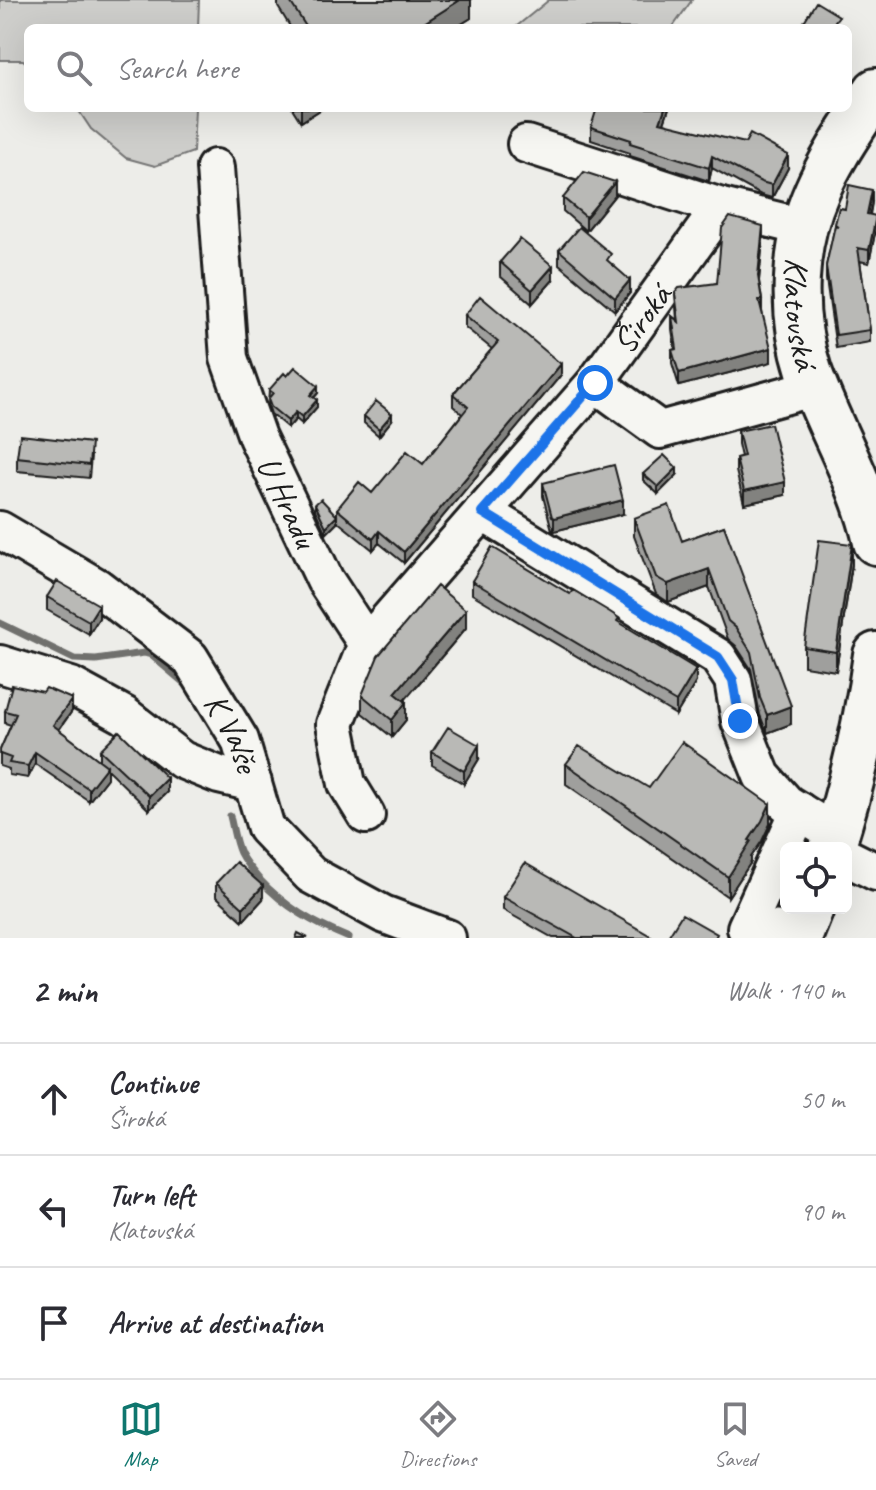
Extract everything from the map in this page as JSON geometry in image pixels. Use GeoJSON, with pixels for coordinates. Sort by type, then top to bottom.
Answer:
{"type":"FeatureCollection","features":[{"type":"Feature","properties":{"kind":"main road","name":"Klatovská"},"geometry":{"type":"LineString","coordinates":[[876,91],[832,161],[803,227],[797,305],[809,370],[866,474],[876,542]]}},
{"type":"Feature","properties":{"kind":"main road"},"geometry":{"type":"LineString","coordinates":[[856,855],[862,736],[876,655]]}},
{"type":"Feature","properties":{"kind":"street"},"geometry":{"type":"LineString","coordinates":[[526,144],[721,207],[803,227]]}},
{"type":"Feature","properties":{"kind":"street","name":"U Hradu"},"geometry":{"type":"LineString","coordinates":[[215,168],[229,358],[257,437],[325,580],[367,644]]}},
{"type":"Feature","properties":{"kind":"street","name":"Široká"},"geometry":{"type":"LineString","coordinates":[[367,644],[595,383],[721,207]]}},
{"type":"Feature","properties":{"kind":"street"},"geometry":{"type":"LineString","coordinates":[[595,383],[660,430],[816,387]]}},
{"type":"Feature","properties":{"kind":"street"},"geometry":{"type":"LineString","coordinates":[[482,512],[718,657],[733,680],[740,721],[762,776],[786,803],[856,855]]}},
{"type":"Feature","properties":{"kind":"street","name":"K Valše"},"geometry":{"type":"LineString","coordinates":[[0,530],[97,587],[190,658],[240,740],[266,828],[311,875],[383,914],[447,938]]}},
{"type":"Feature","properties":{"kind":"street"},"geometry":{"type":"LineString","coordinates":[[366,815],[347,784],[335,724],[367,644]]}},
{"type":"Feature","properties":{"kind":"street"},"geometry":{"type":"LineString","coordinates":[[0,664],[71,686],[124,715],[182,760],[219,775],[253,783]]}},
{"type":"Feature","properties":{"kind":"street"},"geometry":{"type":"LineString","coordinates":[[799,811],[746,928],[804,926]]}},
{"type":"Feature","properties":{"kind":"shaded area"},"geometry":{"type":"Polygon","coordinates":[[[0,0],[199,0],[198,24],[24,24],[24,61],[0,60],[0,0]]]}},
{"type":"Feature","properties":{"kind":"shaded area"},"geometry":{"type":"Polygon","coordinates":[[[549,0],[692,0],[675,24],[519,24],[549,0]]]}},
{"type":"Feature","properties":{"kind":"shaded area"},"geometry":{"type":"Polygon","coordinates":[[[80,112],[195,112],[193,152],[155,166],[126,158],[91,129],[80,112]]]}},
{"type":"Feature","properties":{"kind":"building"},"geometry":{"type":"Polygon","coordinates":[[[289,0],[460,0],[422,24],[304,24],[289,0]]]}},
{"type":"Feature","properties":{"kind":"building"},"geometry":{"type":"Polygon","coordinates":[[[816,2],[839,16],[835,21],[840,24],[802,24],[816,2]]]}},
{"type":"Feature","properties":{"kind":"building"},"geometry":{"type":"Polygon","coordinates":[[[596,112],[664,112],[660,122],[745,143],[750,134],[788,155],[772,185],[712,156],[709,168],[591,127],[596,112]]]}},
{"type":"Feature","properties":{"kind":"building"},"geometry":{"type":"Polygon","coordinates":[[[584,172],[615,182],[586,217],[563,198],[584,172]]]}},
{"type":"Feature","properties":{"kind":"building"},"geometry":{"type":"Polygon","coordinates":[[[849,185],[872,190],[867,214],[876,216],[869,250],[858,248],[870,330],[836,335],[826,266],[835,225],[838,226],[835,224],[839,208],[845,209],[849,185]]]}},
{"type":"Feature","properties":{"kind":"building"},"geometry":{"type":"Polygon","coordinates":[[[730,217],[763,226],[758,276],[762,300],[759,300],[771,348],[679,373],[672,350],[677,349],[672,316],[679,322],[675,293],[679,288],[717,283],[722,228],[730,217]]]}},
{"type":"Feature","properties":{"kind":"building"},"geometry":{"type":"Polygon","coordinates":[[[579,227],[611,254],[607,260],[630,280],[615,298],[559,250],[579,227]]]}},
{"type":"Feature","properties":{"kind":"building"},"geometry":{"type":"Polygon","coordinates":[[[520,239],[553,266],[532,290],[500,262],[520,239]]]}},
{"type":"Feature","properties":{"kind":"building"},"geometry":{"type":"Polygon","coordinates":[[[480,296],[561,364],[404,552],[379,531],[373,539],[337,509],[359,482],[372,493],[407,451],[423,464],[468,407],[453,394],[498,342],[465,315],[480,296]]]}},
{"type":"Feature","properties":{"kind":"building"},"geometry":{"type":"Polygon","coordinates":[[[295,367],[318,386],[310,395],[317,400],[302,417],[296,412],[288,421],[271,407],[268,399],[273,393],[269,390],[284,373],[287,376],[295,367]]]}},
{"type":"Feature","properties":{"kind":"building"},"geometry":{"type":"Polygon","coordinates":[[[376,401],[392,414],[379,429],[364,416],[376,401]]]}},
{"type":"Feature","properties":{"kind":"building"},"geometry":{"type":"Polygon","coordinates":[[[771,424],[785,482],[744,491],[736,458],[744,456],[738,431],[771,424]]]}},
{"type":"Feature","properties":{"kind":"building"},"geometry":{"type":"Polygon","coordinates":[[[20,435],[91,443],[89,465],[17,457],[20,435]]]}},
{"type":"Feature","properties":{"kind":"building"},"geometry":{"type":"Polygon","coordinates":[[[664,455],[677,468],[658,487],[643,474],[664,455]]]}},
{"type":"Feature","properties":{"kind":"building"},"geometry":{"type":"Polygon","coordinates":[[[614,465],[623,500],[552,517],[543,483],[614,465]]]}},
{"type":"Feature","properties":{"kind":"building"},"geometry":{"type":"Polygon","coordinates":[[[321,499],[337,516],[326,527],[315,504],[321,499]]]}},
{"type":"Feature","properties":{"kind":"building"},"geometry":{"type":"Polygon","coordinates":[[[669,505],[682,541],[724,526],[791,706],[767,715],[760,698],[751,652],[728,621],[709,569],[668,584],[656,577],[634,518],[669,505]]]}},
{"type":"Feature","properties":{"kind":"building"},"geometry":{"type":"Polygon","coordinates":[[[819,540],[852,544],[836,652],[804,647],[819,540]]]}},
{"type":"Feature","properties":{"kind":"building"},"geometry":{"type":"Polygon","coordinates":[[[492,547],[570,594],[573,590],[610,612],[619,618],[617,621],[696,669],[676,702],[472,581],[492,547]]]}},
{"type":"Feature","properties":{"kind":"building"},"geometry":{"type":"Polygon","coordinates":[[[57,581],[99,605],[89,621],[47,597],[57,581]]]}},
{"type":"Feature","properties":{"kind":"building"},"geometry":{"type":"Polygon","coordinates":[[[437,586],[466,610],[395,693],[406,702],[392,720],[362,695],[378,656],[437,586]]]}},
{"type":"Feature","properties":{"kind":"building"},"geometry":{"type":"Polygon","coordinates":[[[12,685],[43,692],[46,688],[72,699],[53,725],[107,766],[89,789],[35,752],[28,766],[9,763],[11,758],[0,754],[16,714],[5,711],[12,685]]]}},
{"type":"Feature","properties":{"kind":"building"},"geometry":{"type":"Polygon","coordinates":[[[448,727],[479,745],[464,771],[432,752],[448,727]]]}},
{"type":"Feature","properties":{"kind":"building"},"geometry":{"type":"Polygon","coordinates":[[[119,731],[167,778],[149,796],[100,750],[119,731]]]}},
{"type":"Feature","properties":{"kind":"building"},"geometry":{"type":"Polygon","coordinates":[[[682,742],[770,804],[728,877],[566,764],[579,746],[649,788],[682,742]]]}},
{"type":"Feature","properties":{"kind":"building"},"geometry":{"type":"Polygon","coordinates":[[[236,862],[263,886],[243,908],[216,883],[236,862]]]}},
{"type":"Feature","properties":{"kind":"building"},"geometry":{"type":"Polygon","coordinates":[[[525,863],[654,938],[577,938],[503,897],[525,863]]]}},
{"type":"Feature","properties":{"kind":"building"},"geometry":{"type":"Polygon","coordinates":[[[682,914],[717,934],[715,938],[673,938],[669,935],[682,914]]]}},
{"type":"Feature","properties":{"kind":"waterway"},"geometry":{"type":"LineString","coordinates":[[0,623],[74,659],[151,655],[190,688]]}},
{"type":"Feature","properties":{"kind":"waterway"},"geometry":{"type":"LineString","coordinates":[[230,816],[240,853],[259,879],[301,914],[349,938]]}},
{"type":"Feature","properties":{"kind":"route"},"geometry":{"type":"LineString","coordinates":[[595,383],[482,512],[718,657],[733,680],[740,721]]}}]}
